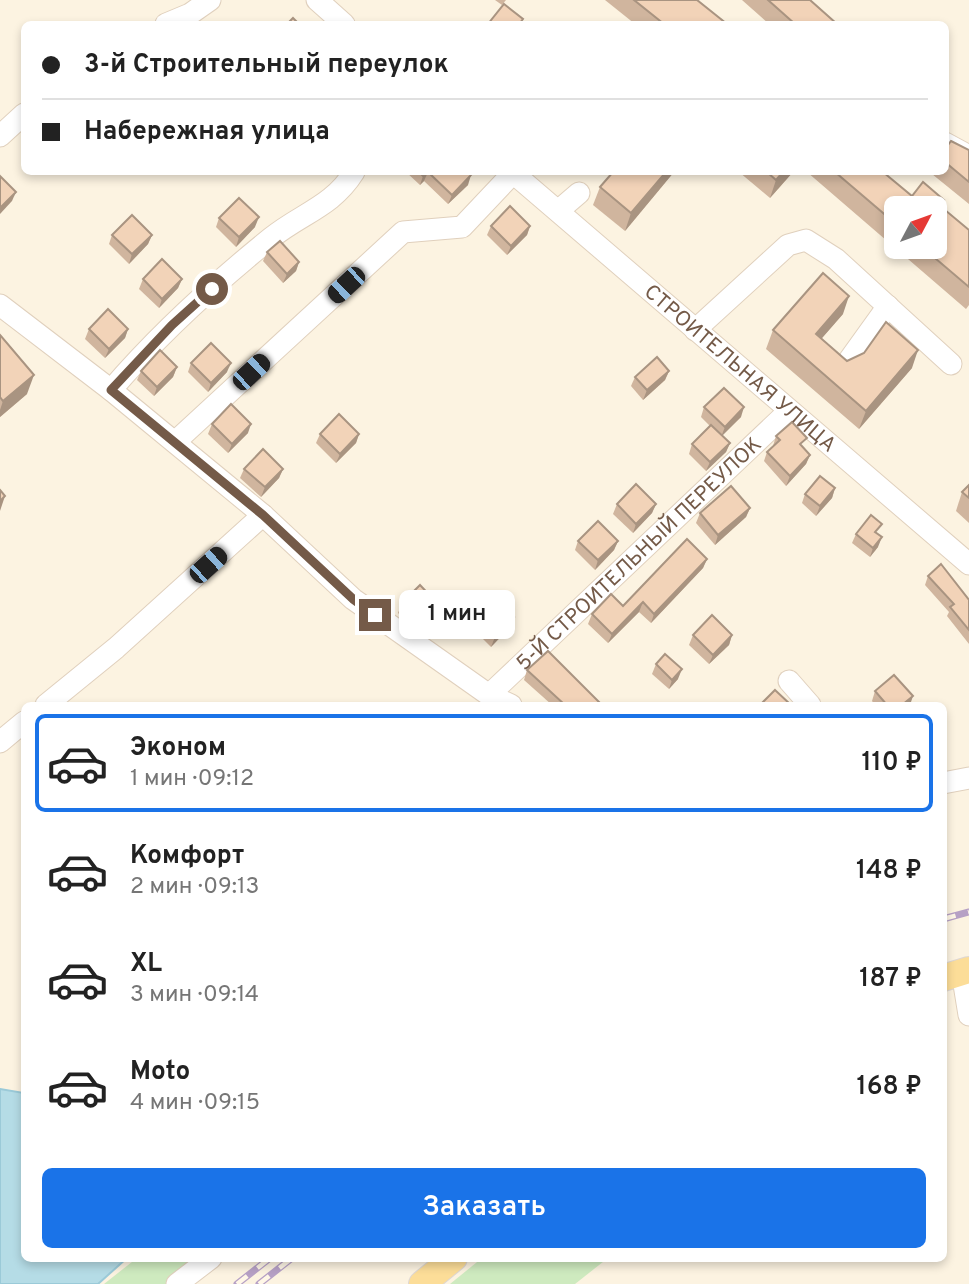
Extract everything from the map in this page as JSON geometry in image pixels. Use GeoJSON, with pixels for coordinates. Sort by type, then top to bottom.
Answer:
{"type":"FeatureCollection","features":[{"type":"Feature","properties":{"kind":"main road"},"geometry":{"type":"LineString","coordinates":[[422,1284],[449,1262]]}},
{"type":"Feature","properties":{"kind":"street"},"geometry":{"type":"LineString","coordinates":[[173,21],[190,14],[210,0]]}},
{"type":"Feature","properties":{"kind":"street"},"geometry":{"type":"LineString","coordinates":[[317,0],[341,21]]}},
{"type":"Feature","properties":{"kind":"street"},"geometry":{"type":"LineString","coordinates":[[0,135],[21,117]]}},
{"type":"Feature","properties":{"kind":"street"},"geometry":{"type":"LineString","coordinates":[[949,145],[969,156]]}},
{"type":"Feature","properties":{"kind":"street"},"geometry":{"type":"LineString","coordinates":[[111,390],[172,325],[274,236],[307,217],[342,190],[352,175]]}},
{"type":"Feature","properties":{"kind":"street"},"geometry":{"type":"LineString","coordinates":[[175,442],[403,232],[462,227],[510,175]]}},
{"type":"Feature","properties":{"kind":"street","name":"СТРОИТЕЛЬНАЯ УЛИЦА"},"geometry":{"type":"LineString","coordinates":[[516,175],[969,564]]}},
{"type":"Feature","properties":{"kind":"street"},"geometry":{"type":"LineString","coordinates":[[558,211],[579,193]]}},
{"type":"Feature","properties":{"kind":"street"},"geometry":{"type":"LineString","coordinates":[[695,330],[788,245],[806,240],[836,258],[951,364]]}},
{"type":"Feature","properties":{"kind":"street"},"geometry":{"type":"LineString","coordinates":[[0,305],[111,390],[263,515],[353,599],[489,695],[504,702]]}},
{"type":"Feature","properties":{"kind":"street"},"geometry":{"type":"LineString","coordinates":[[847,363],[888,306]]}},
{"type":"Feature","properties":{"kind":"street","name":"5-Й СТРОИТЕЛЬНЫЙ ПЕРЕУЛОК"},"geometry":{"type":"LineString","coordinates":[[489,695],[789,411]]}},
{"type":"Feature","properties":{"kind":"street"},"geometry":{"type":"LineString","coordinates":[[50,702],[116,648],[263,515]]}},
{"type":"Feature","properties":{"kind":"street"},"geometry":{"type":"LineString","coordinates":[[789,681],[807,702]]}},
{"type":"Feature","properties":{"kind":"street"},"geometry":{"type":"LineString","coordinates":[[0,742],[21,724]]}},
{"type":"Feature","properties":{"kind":"street"},"geometry":{"type":"LineString","coordinates":[[947,782],[969,778]]}},
{"type":"Feature","properties":{"kind":"street"},"geometry":{"type":"LineString","coordinates":[[958,973],[969,1015]]}},
{"type":"Feature","properties":{"kind":"street"},"geometry":{"type":"LineString","coordinates":[[177,1284],[206,1262]]}},
{"type":"Feature","properties":{"kind":"green space"},"geometry":{"type":"Polygon","coordinates":[[[132,1262],[195,1262],[167,1284],[104,1284],[132,1262]]]}},
{"type":"Feature","properties":{"kind":"green space"},"geometry":{"type":"Polygon","coordinates":[[[477,1262],[603,1262],[575,1284],[450,1284],[477,1262]]]}},
{"type":"Feature","properties":{"kind":"water"},"geometry":{"type":"Polygon","coordinates":[[[0,1089],[21,1092],[21,1262],[123,1262],[98,1284],[0,1284],[0,1089]]]}},
{"type":"Feature","properties":{"kind":"building"},"geometry":{"type":"Polygon","coordinates":[[[634,0],[697,0],[723,21],[660,21],[634,0]]]}},
{"type":"Feature","properties":{"kind":"building"},"geometry":{"type":"Polygon","coordinates":[[[768,0],[810,0],[834,21],[792,21],[768,0]]]}},
{"type":"Feature","properties":{"kind":"building"},"geometry":{"type":"Polygon","coordinates":[[[504,4],[523,19],[521,21],[490,21],[504,4]]]}},
{"type":"Feature","properties":{"kind":"building"},"geometry":{"type":"Polygon","coordinates":[[[951,141],[969,150],[969,182],[949,165],[951,141]]]}},
{"type":"Feature","properties":{"kind":"building"},"geometry":{"type":"Polygon","coordinates":[[[431,175],[471,175],[452,195],[431,175]]]}},
{"type":"Feature","properties":{"kind":"building"},"geometry":{"type":"Polygon","coordinates":[[[610,175],[663,175],[631,213],[600,187],[610,175]]]}},
{"type":"Feature","properties":{"kind":"building"},"geometry":{"type":"Polygon","coordinates":[[[839,175],[887,175],[912,196],[884,196],[884,214],[839,175]]]}},
{"type":"Feature","properties":{"kind":"building"},"geometry":{"type":"Polygon","coordinates":[[[0,176],[16,192],[0,208],[0,176]]]}},
{"type":"Feature","properties":{"kind":"building"},"geometry":{"type":"Polygon","coordinates":[[[923,182],[939,196],[912,196],[923,182]]]}},
{"type":"Feature","properties":{"kind":"building"},"geometry":{"type":"Polygon","coordinates":[[[239,198],[259,217],[239,237],[219,218],[239,198]]]}},
{"type":"Feature","properties":{"kind":"building"},"geometry":{"type":"Polygon","coordinates":[[[510,206],[530,226],[511,246],[491,226],[510,206]]]}},
{"type":"Feature","properties":{"kind":"building"},"geometry":{"type":"Polygon","coordinates":[[[947,212],[969,230],[969,287],[936,259],[947,259],[947,212]]]}},
{"type":"Feature","properties":{"kind":"building"},"geometry":{"type":"Polygon","coordinates":[[[132,215],[152,235],[132,254],[112,235],[132,215]]]}},
{"type":"Feature","properties":{"kind":"building"},"geometry":{"type":"Polygon","coordinates":[[[280,241],[299,262],[287,274],[267,252],[280,241]]]}},
{"type":"Feature","properties":{"kind":"building"},"geometry":{"type":"Polygon","coordinates":[[[162,259],[182,279],[162,299],[143,279],[162,259]]]}},
{"type":"Feature","properties":{"kind":"building"},"geometry":{"type":"Polygon","coordinates":[[[823,273],[849,296],[816,334],[847,361],[864,353],[886,322],[918,350],[866,411],[773,330],[823,273]]]}},
{"type":"Feature","properties":{"kind":"building"},"geometry":{"type":"Polygon","coordinates":[[[108,309],[128,329],[109,349],[89,329],[108,309]]]}},
{"type":"Feature","properties":{"kind":"building"},"geometry":{"type":"Polygon","coordinates":[[[0,335],[34,375],[3,401],[0,397],[0,335]]]}},
{"type":"Feature","properties":{"kind":"building"},"geometry":{"type":"Polygon","coordinates":[[[211,343],[231,363],[211,383],[191,363],[211,343]]]}},
{"type":"Feature","properties":{"kind":"building"},"geometry":{"type":"Polygon","coordinates":[[[160,350],[177,367],[157,387],[141,371],[160,350]]]}},
{"type":"Feature","properties":{"kind":"building"},"geometry":{"type":"Polygon","coordinates":[[[657,357],[669,371],[647,390],[635,377],[657,357]]]}},
{"type":"Feature","properties":{"kind":"building"},"geometry":{"type":"Polygon","coordinates":[[[724,388],[744,407],[725,427],[704,407],[724,388]]]}},
{"type":"Feature","properties":{"kind":"building"},"geometry":{"type":"Polygon","coordinates":[[[231,404],[251,424],[232,444],[212,424],[231,404]]]}},
{"type":"Feature","properties":{"kind":"building"},"geometry":{"type":"Polygon","coordinates":[[[339,414],[359,434],[340,454],[320,434],[339,414]]]}},
{"type":"Feature","properties":{"kind":"building"},"geometry":{"type":"Polygon","coordinates":[[[792,422],[807,438],[800,444],[810,455],[790,476],[767,452],[780,440],[776,436],[792,422]]]}},
{"type":"Feature","properties":{"kind":"building"},"geometry":{"type":"Polygon","coordinates":[[[711,425],[730,443],[710,462],[692,444],[711,425]]]}},
{"type":"Feature","properties":{"kind":"building"},"geometry":{"type":"Polygon","coordinates":[[[263,449],[283,469],[265,487],[244,469],[263,449]]]}},
{"type":"Feature","properties":{"kind":"building"},"geometry":{"type":"Polygon","coordinates":[[[820,476],[835,488],[820,506],[805,494],[820,476]]]}},
{"type":"Feature","properties":{"kind":"building"},"geometry":{"type":"Polygon","coordinates":[[[636,484],[656,504],[636,524],[617,504],[636,484]]]}},
{"type":"Feature","properties":{"kind":"building"},"geometry":{"type":"Polygon","coordinates":[[[969,485],[969,498],[962,492],[969,485]]]}},
{"type":"Feature","properties":{"kind":"building"},"geometry":{"type":"Polygon","coordinates":[[[731,486],[750,508],[718,535],[700,513],[731,486]]]}},
{"type":"Feature","properties":{"kind":"building"},"geometry":{"type":"Polygon","coordinates":[[[871,515],[882,524],[875,532],[882,537],[873,548],[856,534],[871,515]]]}},
{"type":"Feature","properties":{"kind":"building"},"geometry":{"type":"Polygon","coordinates":[[[598,521],[618,541],[598,560],[578,541],[598,521]]]}},
{"type":"Feature","properties":{"kind":"building"},"geometry":{"type":"Polygon","coordinates":[[[687,539],[707,559],[654,614],[643,602],[612,634],[592,614],[611,594],[623,606],[687,539]]]}},
{"type":"Feature","properties":{"kind":"building"},"geometry":{"type":"Polygon","coordinates":[[[941,564],[969,600],[969,630],[950,607],[954,604],[928,576],[941,564]]]}},
{"type":"Feature","properties":{"kind":"building"},"geometry":{"type":"Polygon","coordinates":[[[420,585],[436,602],[420,618],[402,603],[420,585]]]}},
{"type":"Feature","properties":{"kind":"building"},"geometry":{"type":"Polygon","coordinates":[[[494,598],[514,617],[495,637],[474,618],[494,598]]]}},
{"type":"Feature","properties":{"kind":"building"},"geometry":{"type":"Polygon","coordinates":[[[712,615],[732,635],[713,655],[693,635],[712,615]]]}},
{"type":"Feature","properties":{"kind":"building"},"geometry":{"type":"Polygon","coordinates":[[[548,651],[599,702],[562,702],[527,670],[548,651]]]}},
{"type":"Feature","properties":{"kind":"building"},"geometry":{"type":"Polygon","coordinates":[[[665,654],[682,669],[672,680],[656,664],[665,654]]]}},
{"type":"Feature","properties":{"kind":"building"},"geometry":{"type":"Polygon","coordinates":[[[894,675],[913,696],[906,702],[884,702],[875,691],[894,675]]]}},
{"type":"Feature","properties":{"kind":"building"},"geometry":{"type":"Polygon","coordinates":[[[775,690],[788,702],[763,702],[775,690]]]}},
{"type":"Feature","properties":{"kind":"railway"},"geometry":{"type":"LineString","coordinates":[[947,918],[969,912]]}},
{"type":"Feature","properties":{"kind":"railway"},"geometry":{"type":"LineString","coordinates":[[237,1284],[265,1262]]}},
{"type":"Feature","properties":{"kind":"railway"},"geometry":{"type":"LineString","coordinates":[[259,1284],[287,1262]]}},
{"type":"Feature","properties":{"kind":"route"},"geometry":{"type":"LineString","coordinates":[[212,289],[172,325],[111,390],[263,515],[353,599],[375,615]]}}]}
